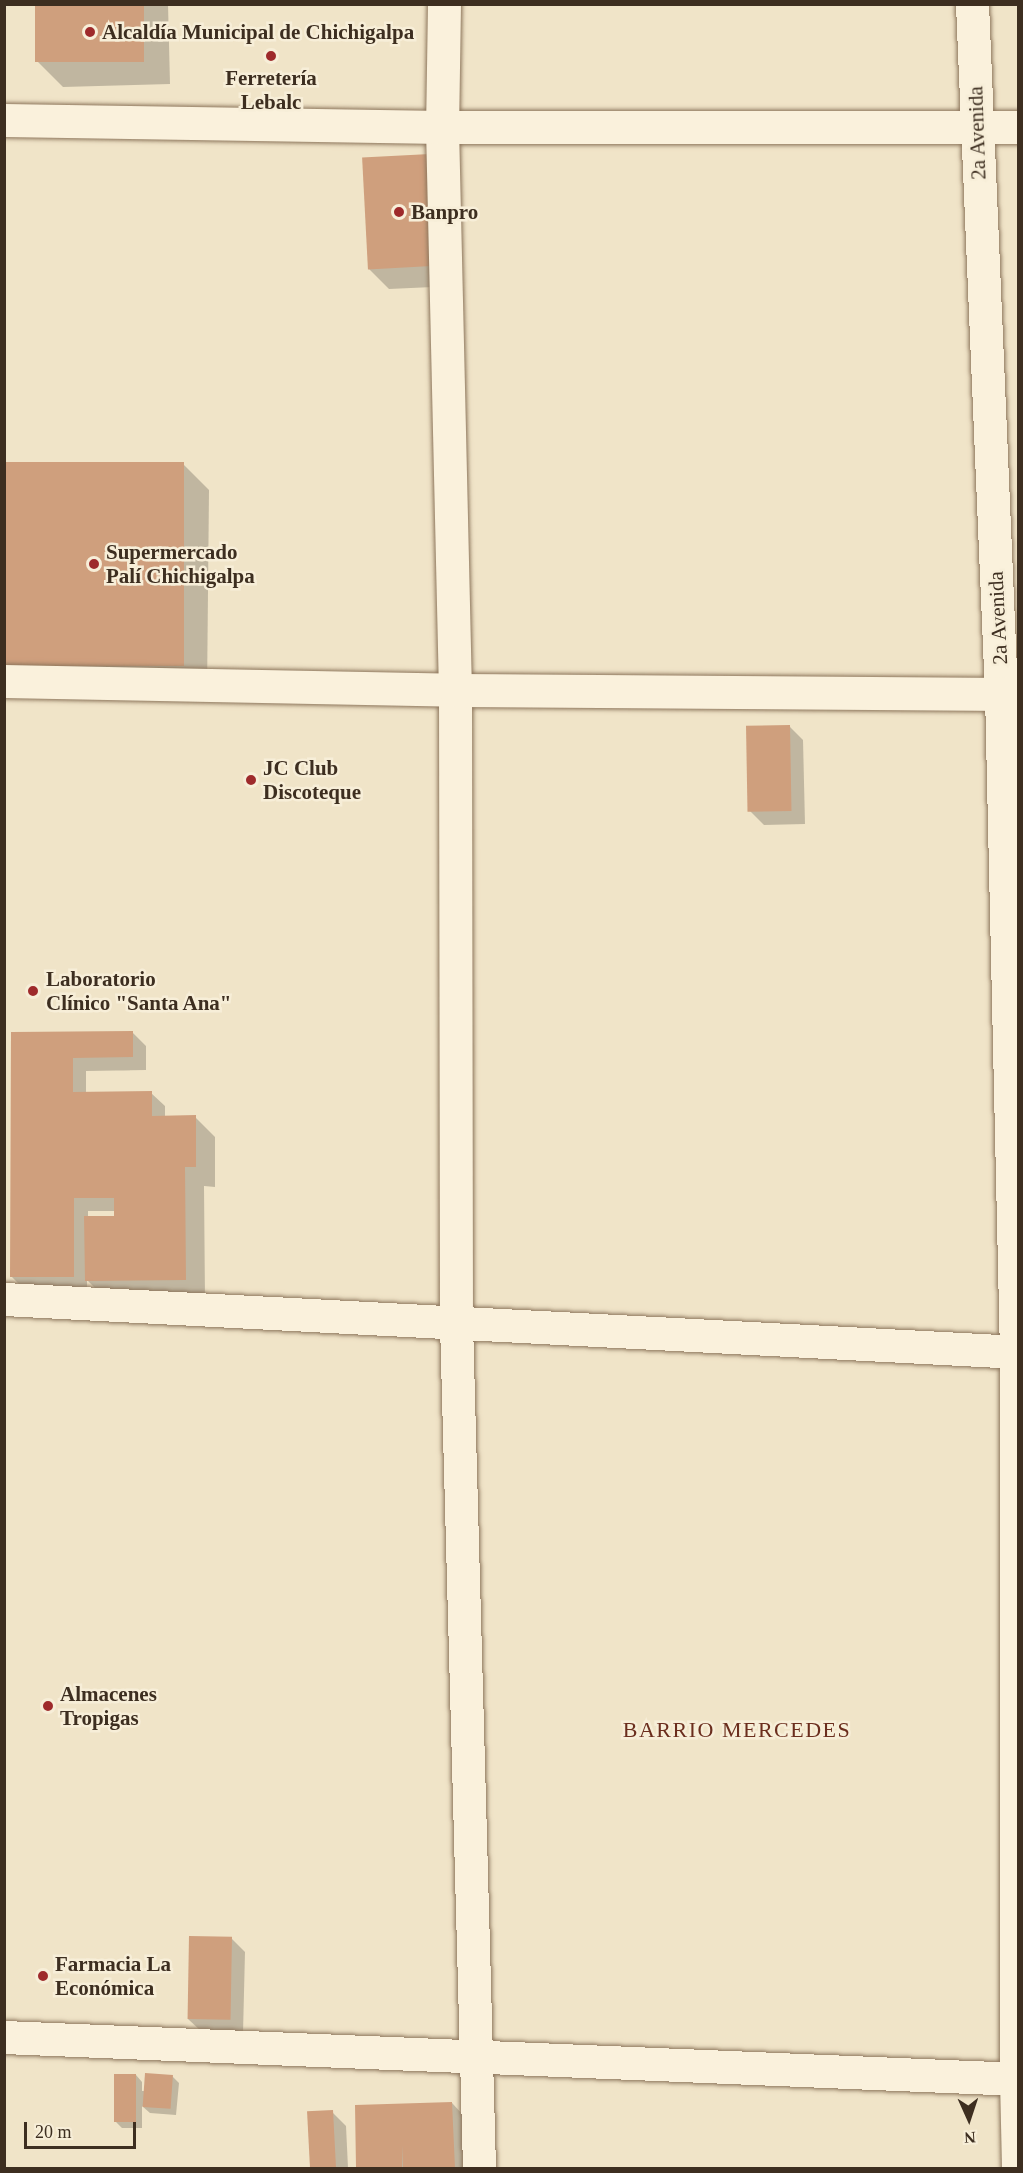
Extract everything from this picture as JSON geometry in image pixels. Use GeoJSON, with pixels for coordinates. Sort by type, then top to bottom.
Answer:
{"type":"FeatureCollection","features":[{"type":"Feature","properties":{"kind":"street"},"geometry":{"type":"LineString","coordinates":[[444,4],[442,127],[455,690],[456,1323],[480,2169]]}},
{"type":"Feature","properties":{"kind":"street","name":"2a Avenida"},"geometry":{"type":"LineString","coordinates":[[972,4],[977,128],[1010,694],[1017,1352],[1018,2169]]}},
{"type":"Feature","properties":{"kind":"street"},"geometry":{"type":"LineString","coordinates":[[4,120],[442,127],[1018,127]]}},
{"type":"Feature","properties":{"kind":"street"},"geometry":{"type":"LineString","coordinates":[[4,681],[455,690],[1010,694]]}},
{"type":"Feature","properties":{"kind":"street"},"geometry":{"type":"LineString","coordinates":[[4,1299],[1017,1352]]}},
{"type":"Feature","properties":{"kind":"street"},"geometry":{"type":"LineString","coordinates":[[4,2037],[1017,2079]]}},
{"type":"Feature","properties":{"kind":"building","name":"Alcaldía Municipal de Chichigalpa"},"geometry":{"type":"Polygon","coordinates":[[[35,4],[144,4],[144,62],[35,62],[35,4]]]}},
{"type":"Feature","properties":{"kind":"building","name":"Banpro"},"geometry":{"type":"Polygon","coordinates":[[[430,154],[436,266],[368,269],[362,158],[430,154]]]}},
{"type":"Feature","properties":{"kind":"building","name":"Supermercado Palí Chichigalpa"},"geometry":{"type":"Polygon","coordinates":[[[4,462],[184,462],[184,666],[4,666],[4,462]]]}},
{"type":"Feature","properties":{"kind":"building"},"geometry":{"type":"Polygon","coordinates":[[[790,725],[792,811],[748,812],[746,726],[790,725]]]}},
{"type":"Feature","properties":{"kind":"building"},"geometry":{"type":"Polygon","coordinates":[[[133,1031],[133,1057],[73,1058],[73,1092],[152,1091],[152,1116],[196,1115],[196,1167],[185,1167],[186,1280],[85,1281],[84,1216],[114,1216],[114,1198],[74,1198],[74,1277],[10,1277],[11,1032],[133,1031]]]}},
{"type":"Feature","properties":{"kind":"building"},"geometry":{"type":"Polygon","coordinates":[[[189,1936],[232,1937],[231,2020],[188,2019],[189,1936]]]}},
{"type":"Feature","properties":{"kind":"building"},"geometry":{"type":"Polygon","coordinates":[[[145,2073],[173,2075],[171,2109],[143,2107],[145,2073]]]}},
{"type":"Feature","properties":{"kind":"building"},"geometry":{"type":"Polygon","coordinates":[[[114,2074],[136,2074],[136,2122],[114,2122],[114,2074]]]}},
{"type":"Feature","properties":{"kind":"building"},"geometry":{"type":"Polygon","coordinates":[[[452,2102],[455,2168],[403,2168],[403,2145],[402,2168],[356,2168],[355,2105],[452,2102]]]}},
{"type":"Feature","properties":{"kind":"building"},"geometry":{"type":"Polygon","coordinates":[[[333,2110],[336,2168],[310,2168],[307,2111],[333,2110]]]}},
{"type":"Feature","properties":{"kind":"place","name":"Alcaldía Municipal de Chichigalpa"},"geometry":{"type":"Point","coordinates":[90,32]}},
{"type":"Feature","properties":{"kind":"place","name":"Ferretería Lebalc"},"geometry":{"type":"Point","coordinates":[271,56]}},
{"type":"Feature","properties":{"kind":"place","name":"Banpro"},"geometry":{"type":"Point","coordinates":[399,212]}},
{"type":"Feature","properties":{"kind":"place","name":"Supermercado Palí Chichigalpa"},"geometry":{"type":"Point","coordinates":[94,564]}},
{"type":"Feature","properties":{"kind":"place","name":"JC Club Discoteque"},"geometry":{"type":"Point","coordinates":[251,780]}},
{"type":"Feature","properties":{"kind":"place","name":"Laboratorio Clínico \"Santa Ana\""},"geometry":{"type":"Point","coordinates":[33,991]}},
{"type":"Feature","properties":{"kind":"place","name":"Almacenes Tropigas"},"geometry":{"type":"Point","coordinates":[48,1706]}},
{"type":"Feature","properties":{"kind":"place","name":"Farmacia La Económica"},"geometry":{"type":"Point","coordinates":[43,1976]}},
{"type":"Feature","properties":{"kind":"district","name":"BARRIO MERCEDES"},"geometry":{"type":"Point","coordinates":[737,1730]}}]}
